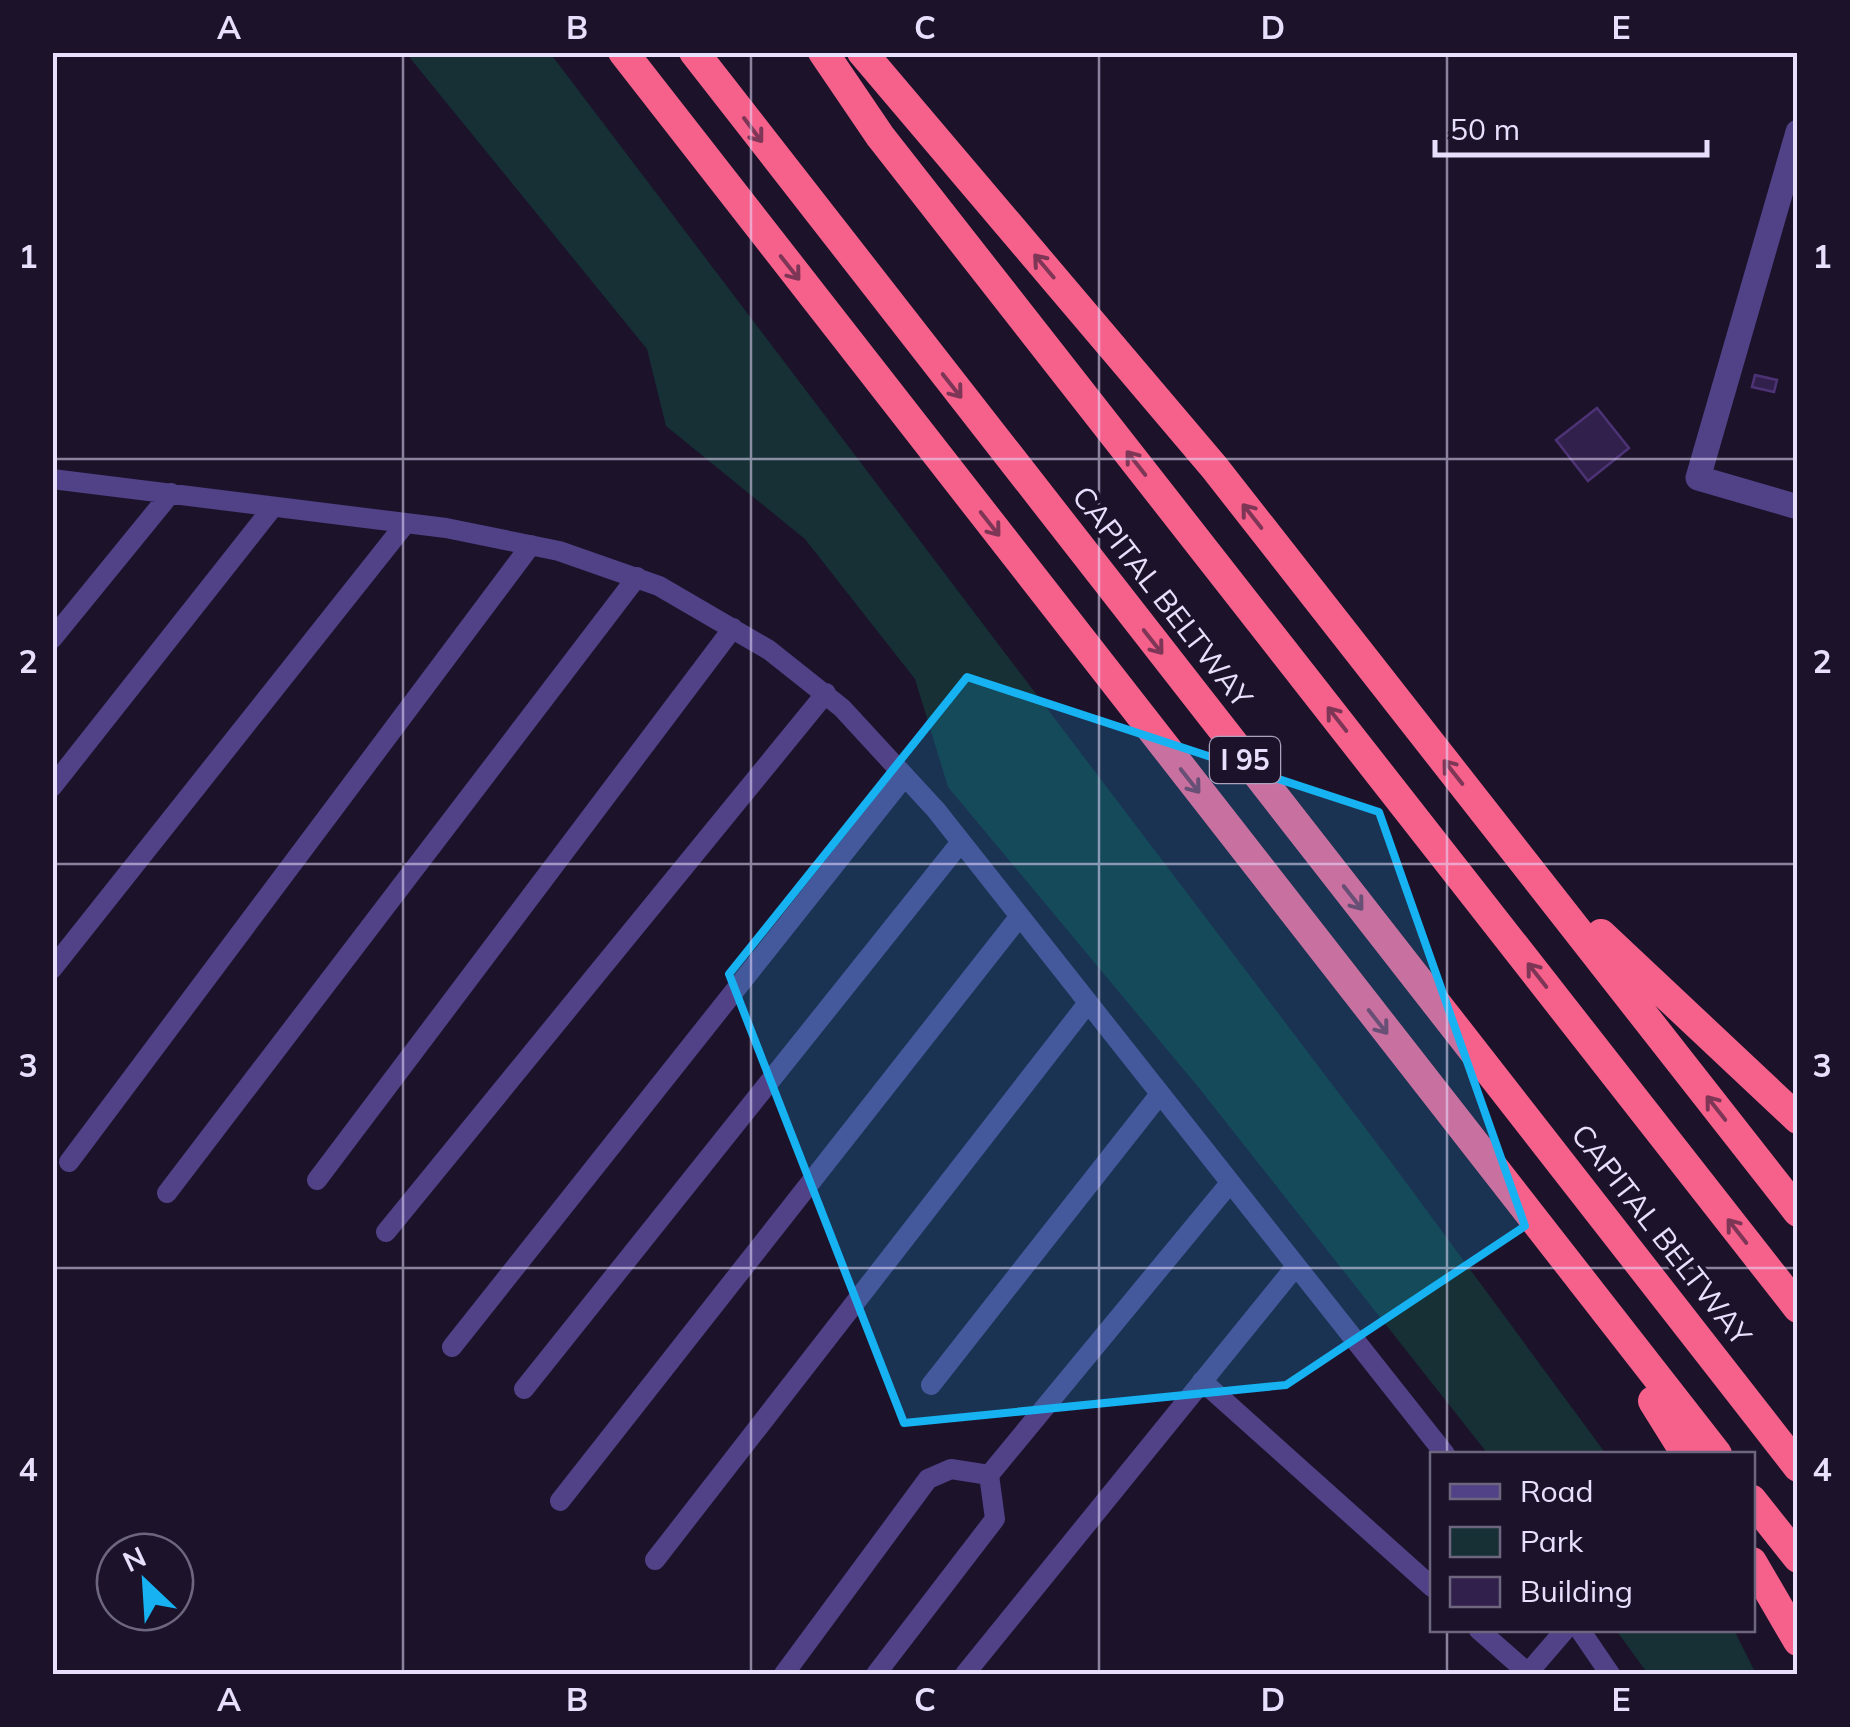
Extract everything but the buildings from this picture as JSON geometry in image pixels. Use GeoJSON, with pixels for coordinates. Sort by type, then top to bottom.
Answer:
{"type":"FeatureCollection","features":[{"type":"Feature","properties":{"kind":"highway"},"geometry":{"type":"LineString","coordinates":[[624,52],[1714,1452]]}},
{"type":"Feature","properties":{"kind":"highway","name":"CAPITAL BELTWAY"},"geometry":{"type":"LineString","coordinates":[[694,52],[1798,1467]]}},
{"type":"Feature","properties":{"kind":"highway","name":"CAPITAL BELTWAY"},"geometry":{"type":"LineString","coordinates":[[822,52],[880,136],[1798,1308]]}},
{"type":"Feature","properties":{"kind":"highway"},"geometry":{"type":"LineString","coordinates":[[862,52],[1214,467],[1798,1212]]}},
{"type":"Feature","properties":{"kind":"highway"},"geometry":{"type":"LineString","coordinates":[[1513,848],[1709,1041],[1798,1119]]}},
{"type":"Feature","properties":{"kind":"highway"},"geometry":{"type":"LineString","coordinates":[[1576,1274],[1685,1452]]}},
{"type":"Feature","properties":{"kind":"highway"},"geometry":{"type":"LineString","coordinates":[[1755,1504],[1798,1558]]}},
{"type":"Feature","properties":{"kind":"highway"},"geometry":{"type":"LineString","coordinates":[[1755,1567],[1798,1641]]}},
{"type":"Feature","properties":{"kind":"street"},"geometry":{"type":"LineString","coordinates":[[1798,132],[1698,478],[1798,507]]}},
{"type":"Feature","properties":{"kind":"lane"},"geometry":{"type":"LineString","coordinates":[[53,479],[406,523],[531,545],[638,577],[732,628],[826,694],[905,776],[1442,1452]]}},
{"type":"Feature","properties":{"kind":"lane"},"geometry":{"type":"LineString","coordinates":[[52,639],[172,494]]}},
{"type":"Feature","properties":{"kind":"lane"},"geometry":{"type":"LineString","coordinates":[[52,787],[274,507]]}},
{"type":"Feature","properties":{"kind":"lane"},"geometry":{"type":"LineString","coordinates":[[52,969],[406,523]]}},
{"type":"Feature","properties":{"kind":"lane"},"geometry":{"type":"LineString","coordinates":[[68,1162],[531,545]]}},
{"type":"Feature","properties":{"kind":"lane"},"geometry":{"type":"LineString","coordinates":[[166,1193],[638,577]]}},
{"type":"Feature","properties":{"kind":"lane"},"geometry":{"type":"LineString","coordinates":[[316,1180],[732,628]]}},
{"type":"Feature","properties":{"kind":"lane"},"geometry":{"type":"LineString","coordinates":[[386,1232],[826,694]]}},
{"type":"Feature","properties":{"kind":"lane"},"geometry":{"type":"LineString","coordinates":[[452,1347],[905,776]]}},
{"type":"Feature","properties":{"kind":"lane"},"geometry":{"type":"LineString","coordinates":[[524,1389],[961,842]]}},
{"type":"Feature","properties":{"kind":"lane"},"geometry":{"type":"LineString","coordinates":[[560,1501],[1020,916]]}},
{"type":"Feature","properties":{"kind":"lane"},"geometry":{"type":"LineString","coordinates":[[655,1560],[1088,1003]]}},
{"type":"Feature","properties":{"kind":"lane"},"geometry":{"type":"LineString","coordinates":[[931,1385],[1160,1094]]}},
{"type":"Feature","properties":{"kind":"lane"},"geometry":{"type":"LineString","coordinates":[[876,1674],[995,1519],[989,1475],[1230,1184]]}},
{"type":"Feature","properties":{"kind":"lane"},"geometry":{"type":"LineString","coordinates":[[965,1674],[1296,1266]]}},
{"type":"Feature","properties":{"kind":"lane"},"geometry":{"type":"LineString","coordinates":[[1202,1382],[1430,1586]]}},
{"type":"Feature","properties":{"kind":"lane"},"geometry":{"type":"LineString","coordinates":[[784,1674],[928,1479],[951,1470],[989,1475]]}},
{"type":"Feature","properties":{"kind":"lane"},"geometry":{"type":"LineString","coordinates":[[1482,1632],[1528,1673],[1563,1632]]}},
{"type":"Feature","properties":{"kind":"lane"},"geometry":{"type":"LineString","coordinates":[[1581,1632],[1610,1674]]}},
{"type":"Feature","properties":{"kind":"highlighted area"},"geometry":{"type":"Polygon","coordinates":[[[967,677],[1379,812],[1525,1226],[1286,1385],[904,1423],[729,974],[967,677]]]}},
{"type":"Feature","properties":{"kind":"green space"},"geometry":{"type":"Polygon","coordinates":[[[406,53],[550,53],[1391,1162],[1605,1452],[1486,1452],[1199,1088],[948,787],[915,679],[805,539],[666,426],[647,349],[406,53]]]}},
{"type":"Feature","properties":{"kind":"green space"},"geometry":{"type":"Polygon","coordinates":[[[1617,1632],[1735,1632],[1756,1674],[1648,1674],[1617,1632]]]}}]}
